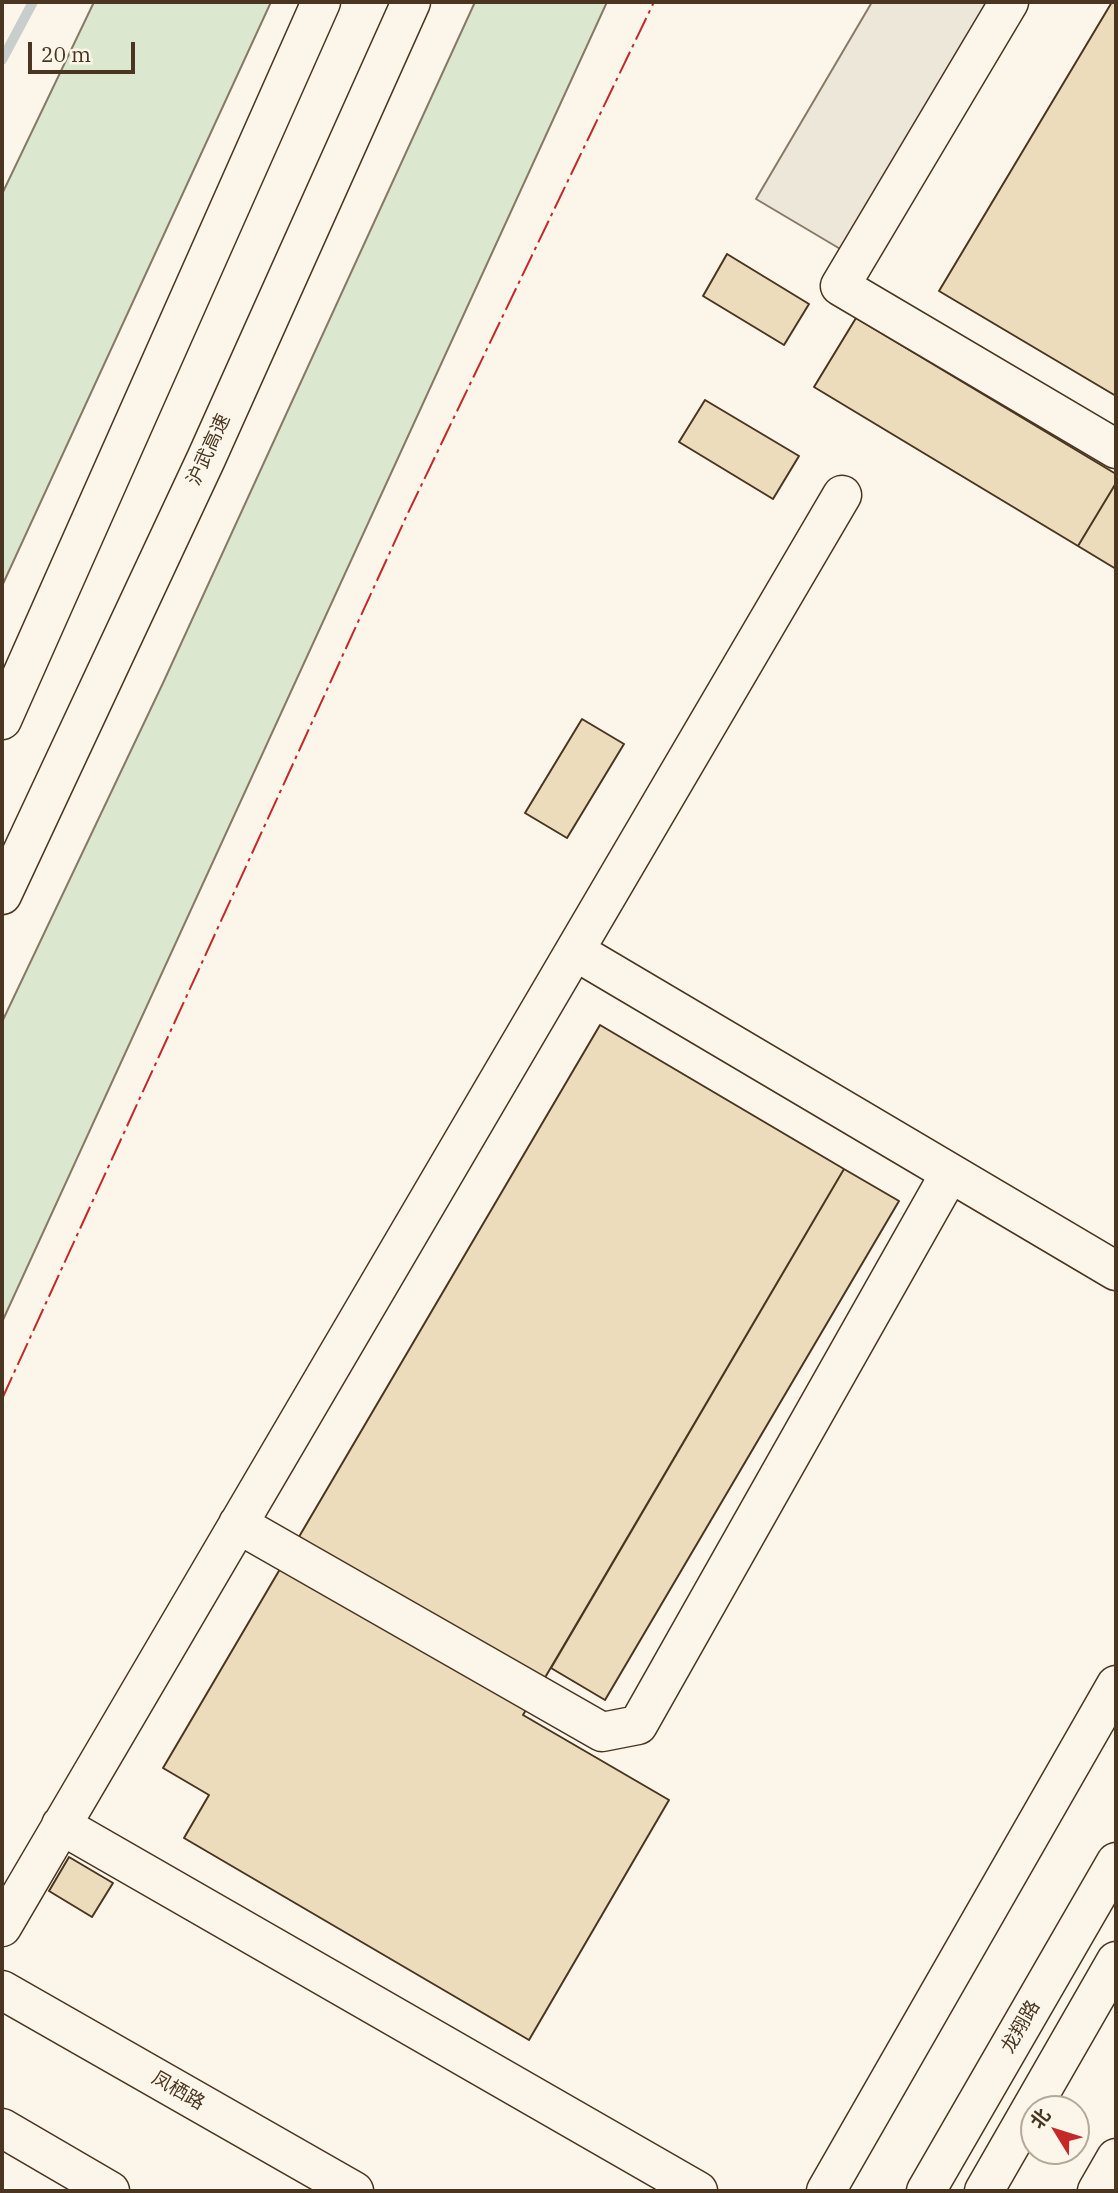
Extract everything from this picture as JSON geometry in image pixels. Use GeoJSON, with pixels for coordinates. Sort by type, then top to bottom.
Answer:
{"type":"FeatureCollection","features":[{"type":"Feature","properties":{"kind":"main road"},"geometry":{"type":"LineString","coordinates":[[2,720],[321,2]]}},
{"type":"Feature","properties":{"kind":"main road","name":"沪武高速"},"geometry":{"type":"LineString","coordinates":[[2,895],[206,459],[411,2]]}},
{"type":"Feature","properties":{"kind":"main road"},"geometry":{"type":"LineString","coordinates":[[1009,2],[840,286],[1116,449]]}},
{"type":"Feature","properties":{"kind":"main road"},"geometry":{"type":"LineString","coordinates":[[2,1927],[842,495]]}},
{"type":"Feature","properties":{"kind":"main road"},"geometry":{"type":"LineString","coordinates":[[575,951],[1116,1272]]}},
{"type":"Feature","properties":{"kind":"main road"},"geometry":{"type":"LineString","coordinates":[[238,1524],[602,1732],[638,1724],[950,1173]]}},
{"type":"Feature","properties":{"kind":"main road"},"geometry":{"type":"LineString","coordinates":[[827,2191],[1116,1685]]}},
{"type":"Feature","properties":{"kind":"main road"},"geometry":{"type":"LineString","coordinates":[[61,1825],[698,2191]]}},
{"type":"Feature","properties":{"kind":"main road","name":"龙翔路"},"geometry":{"type":"LineString","coordinates":[[926,2191],[1116,1862]]}},
{"type":"Feature","properties":{"kind":"main road"},"geometry":{"type":"LineString","coordinates":[[984,2191],[1116,1961]]}},
{"type":"Feature","properties":{"kind":"main road","name":"凤栖路"},"geometry":{"type":"LineString","coordinates":[[2,1990],[354,2191]]}},
{"type":"Feature","properties":{"kind":"main road"},"geometry":{"type":"LineString","coordinates":[[2,2128],[110,2191]]}},
{"type":"Feature","properties":{"kind":"main road"},"geometry":{"type":"LineString","coordinates":[[1097,2191],[1116,2158]]}},
{"type":"Feature","properties":{"kind":"green space"},"geometry":{"type":"Polygon","coordinates":[[[94,2],[271,2],[2,586],[2,194],[94,2]]]}},
{"type":"Feature","properties":{"kind":"green space"},"geometry":{"type":"Polygon","coordinates":[[[475,2],[607,2],[2,1322],[2,1022],[163,683],[475,2]]]}},
{"type":"Feature","properties":{"kind":"shaded area"},"geometry":{"type":"Polygon","coordinates":[[[872,2],[988,2],[842,250],[756,199],[872,2]]]}},
{"type":"Feature","properties":{"kind":"building"},"geometry":{"type":"Polygon","coordinates":[[[1112,2],[1116,2],[1116,396],[939,291],[1112,2]]]}},
{"type":"Feature","properties":{"kind":"building"},"geometry":{"type":"Polygon","coordinates":[[[727,254],[809,304],[784,345],[703,296],[727,254]]]}},
{"type":"Feature","properties":{"kind":"building"},"geometry":{"type":"Polygon","coordinates":[[[856,318],[1116,474],[1116,483],[1078,546],[814,387],[856,318]]]}},
{"type":"Feature","properties":{"kind":"building"},"geometry":{"type":"Polygon","coordinates":[[[705,400],[799,456],[773,499],[679,442],[705,400]]]}},
{"type":"Feature","properties":{"kind":"building"},"geometry":{"type":"Polygon","coordinates":[[[1116,483],[1116,569],[1078,546],[1116,483]]]}},
{"type":"Feature","properties":{"kind":"building"},"geometry":{"type":"Polygon","coordinates":[[[582,719],[624,744],[567,838],[525,813],[582,719]]]}},
{"type":"Feature","properties":{"kind":"building"},"geometry":{"type":"Polygon","coordinates":[[[600,1025],[844,1169],[523,1715],[669,1800],[529,2040],[184,1838],[209,1795],[163,1768],[600,1025]]]}},
{"type":"Feature","properties":{"kind":"building"},"geometry":{"type":"Polygon","coordinates":[[[844,1169],[899,1201],[605,1700],[551,1668],[844,1169]]]}},
{"type":"Feature","properties":{"kind":"building"},"geometry":{"type":"Polygon","coordinates":[[[69,1857],[113,1883],[92,1917],[49,1891],[69,1857]]]}},
{"type":"Feature","properties":{"kind":"waterway"},"geometry":{"type":"LineString","coordinates":[[2,60],[33,2]]}},
{"type":"Feature","properties":{"kind":"power"},"geometry":{"type":"LineString","coordinates":[[2,1399],[407,515],[654,2]]}}]}
